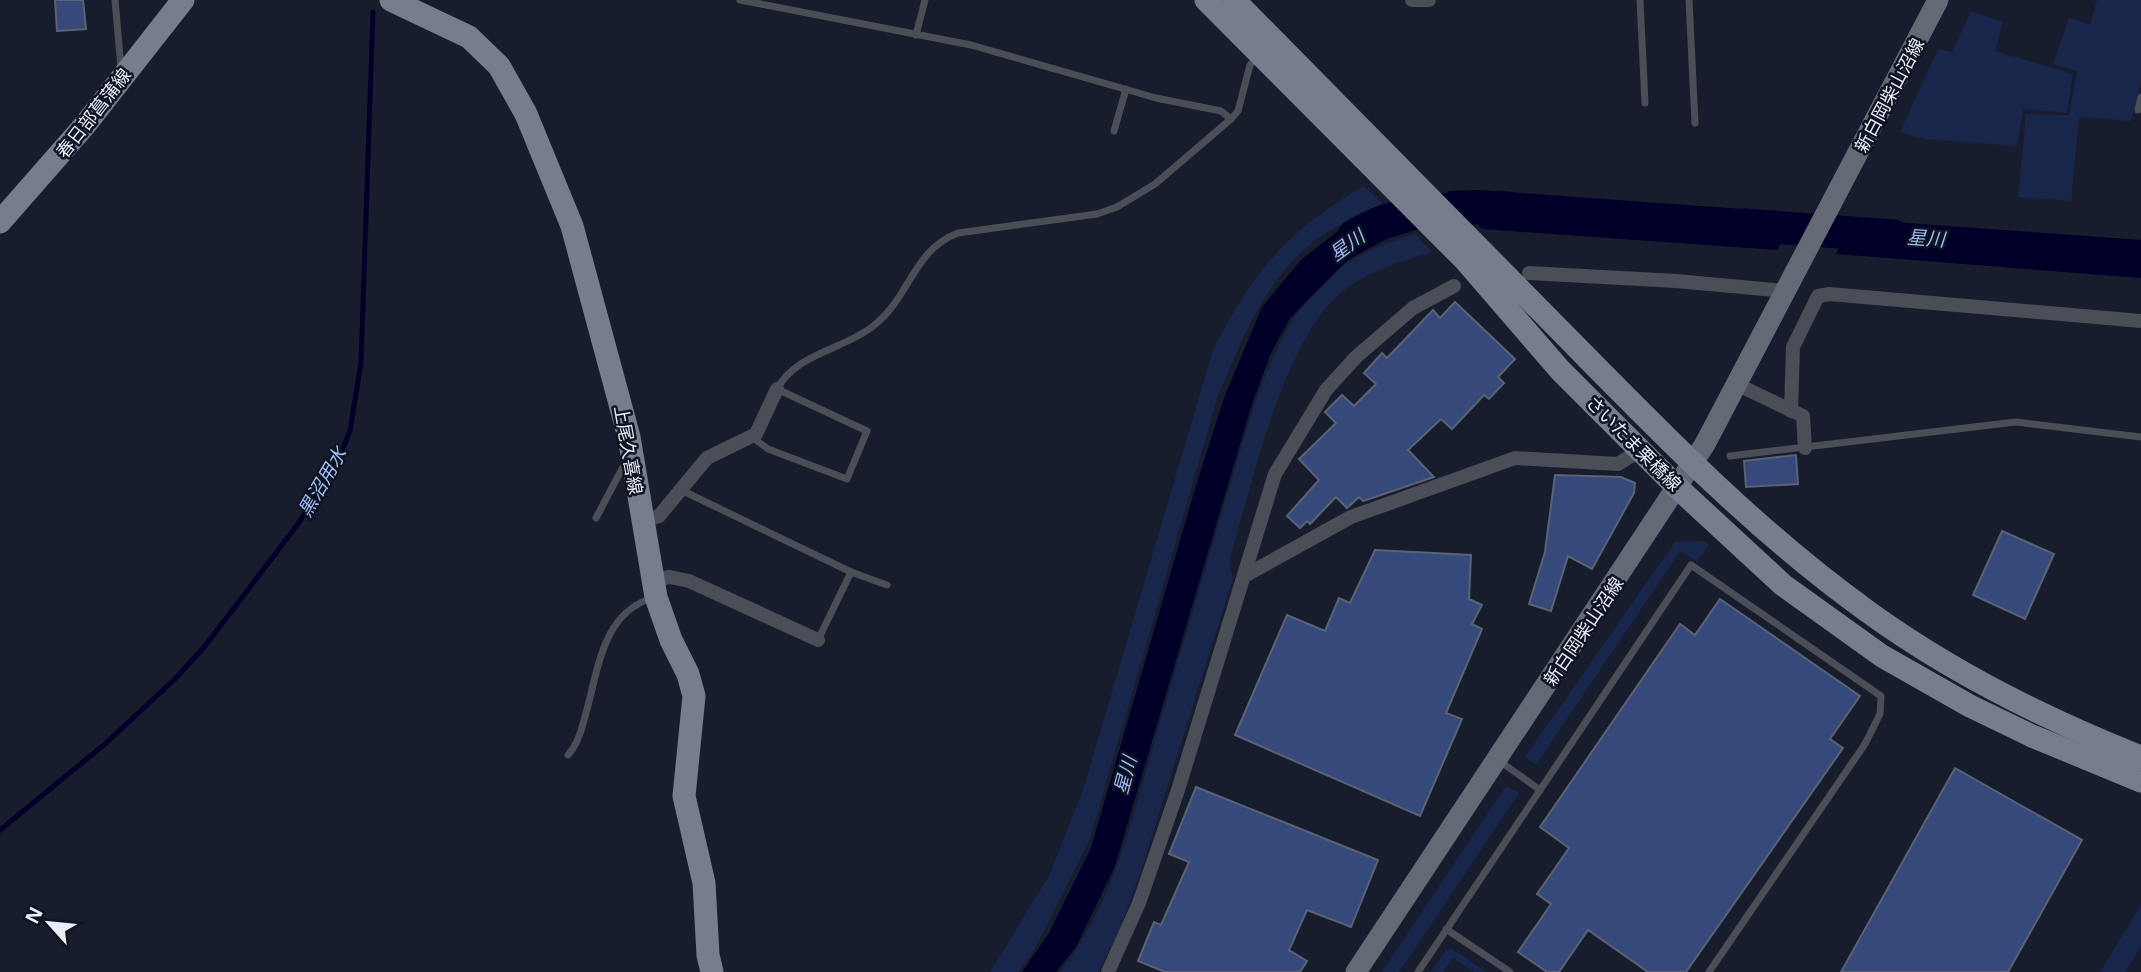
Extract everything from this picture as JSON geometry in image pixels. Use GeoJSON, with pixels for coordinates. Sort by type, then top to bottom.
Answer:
{"type":"FeatureCollection","features":[{"type":"Feature","properties":{"kind":"main road","name":"上尾久喜線"},"geometry":{"type":"LineString","coordinates":[[391,0],[476,43],[499,66],[544,152],[590,282],[634,463],[654,589],[694,696],[684,796],[704,883],[708,955],[712,972]]}},
{"type":"Feature","properties":{"kind":"main road","name":"さいたま栗橋線"},"geometry":{"type":"LineString","coordinates":[[1206,0],[1465,260],[1560,370],[1678,488],[1783,585],[1882,656],[2022,731],[2141,781]]}},
{"type":"Feature","properties":{"kind":"main road","name":"春日部菖蒲線"},"geometry":{"type":"LineString","coordinates":[[0,222],[85,125],[179,1]]}},
{"type":"Feature","properties":{"kind":"main road","name":"さいたま栗橋線"},"geometry":{"type":"LineString","coordinates":[[1244,7],[1692,464],[1794,555],[1899,634],[1947,663],[2042,714],[2141,757]]}},
{"type":"Feature","properties":{"kind":"street"},"geometry":{"type":"LineString","coordinates":[[1412,0],[1429,0]]}},
{"type":"Feature","properties":{"kind":"street","name":"新白岡柴山沼線"},"geometry":{"type":"LineString","coordinates":[[1356,972],[1678,488],[1738,385],[1938,0]]}},
{"type":"Feature","properties":{"kind":"street"},"geometry":{"type":"LineString","coordinates":[[1529,273],[1790,285]]}},
{"type":"Feature","properties":{"kind":"street"},"geometry":{"type":"LineString","coordinates":[[1108,972],[1139,903],[1246,575],[1275,474],[1326,390],[1356,357],[1413,308],[1454,286]]}},
{"type":"Feature","properties":{"kind":"street"},"geometry":{"type":"LineString","coordinates":[[1791,411],[1793,347],[1818,296],[1829,294],[2141,321]]}},
{"type":"Feature","properties":{"kind":"street"},"geometry":{"type":"LineString","coordinates":[[1738,385],[1803,416],[1805,447]]}},
{"type":"Feature","properties":{"kind":"street"},"geometry":{"type":"LineString","coordinates":[[642,522],[659,516],[715,452],[752,437],[777,389]]}},
{"type":"Feature","properties":{"kind":"street"},"geometry":{"type":"LineString","coordinates":[[1246,575],[1351,517],[1515,458],[1618,464],[1640,450]]}},
{"type":"Feature","properties":{"kind":"street"},"geometry":{"type":"LineString","coordinates":[[654,589],[670,578],[690,581],[818,640]]}},
{"type":"Feature","properties":{"kind":"lane"},"geometry":{"type":"LineString","coordinates":[[115,0],[122,76]]}},
{"type":"Feature","properties":{"kind":"lane"},"geometry":{"type":"LineString","coordinates":[[740,0],[971,45],[1126,89],[1221,111],[1231,119]]}},
{"type":"Feature","properties":{"kind":"lane"},"geometry":{"type":"LineString","coordinates":[[916,35],[925,0]]}},
{"type":"Feature","properties":{"kind":"lane"},"geometry":{"type":"LineString","coordinates":[[1640,0],[1645,103]]}},
{"type":"Feature","properties":{"kind":"lane"},"geometry":{"type":"LineString","coordinates":[[1689,0],[1695,122]]}},
{"type":"Feature","properties":{"kind":"lane"},"geometry":{"type":"LineString","coordinates":[[752,437],[768,449],[847,479],[867,431],[777,389],[785,376],[796,366],[875,325],[895,302],[928,250],[941,239],[958,233],[1097,214],[1118,207],[1155,184],[1238,111],[1250,65],[1259,55]]}},
{"type":"Feature","properties":{"kind":"lane"},"geometry":{"type":"LineString","coordinates":[[1114,131],[1126,89]]}},
{"type":"Feature","properties":{"kind":"lane"},"geometry":{"type":"LineString","coordinates":[[2138,110],[2141,97]]}},
{"type":"Feature","properties":{"kind":"lane"},"geometry":{"type":"LineString","coordinates":[[1730,456],[2016,422],[2141,437]]}},
{"type":"Feature","properties":{"kind":"lane"},"geometry":{"type":"LineString","coordinates":[[596,518],[623,467],[634,463]]}},
{"type":"Feature","properties":{"kind":"lane"},"geometry":{"type":"LineString","coordinates":[[680,490],[851,572],[887,585]]}},
{"type":"Feature","properties":{"kind":"lane"},"geometry":{"type":"LineString","coordinates":[[1418,972],[1691,565],[1881,696],[1881,714],[1865,744],[1709,972]]}},
{"type":"Feature","properties":{"kind":"lane"},"geometry":{"type":"LineString","coordinates":[[818,640],[851,572]]}},
{"type":"Feature","properties":{"kind":"lane"},"geometry":{"type":"LineString","coordinates":[[568,755],[578,740],[598,677],[603,648],[611,631],[628,608],[654,589]]}},
{"type":"Feature","properties":{"kind":"lane"},"geometry":{"type":"LineString","coordinates":[[1497,760],[1540,790]]}},
{"type":"Feature","properties":{"kind":"lane"},"geometry":{"type":"LineString","coordinates":[[1446,929],[1510,972]]}},
{"type":"Feature","properties":{"kind":"shaded area"},"geometry":{"type":"Polygon","coordinates":[[[2097,0],[2141,0],[2141,82],[2131,121],[2079,117],[2071,201],[2018,197],[2026,114],[2069,115],[2077,71],[2053,64],[2069,18],[2090,25],[2097,0]]]}},
{"type":"Feature","properties":{"kind":"shaded area"},"geometry":{"type":"Polygon","coordinates":[[[1971,11],[2003,22],[1995,51],[2073,74],[2067,113],[2023,109],[2017,146],[1925,139],[1900,132],[1938,49],[1952,52],[1971,11]]]}},
{"type":"Feature","properties":{"kind":"shaded area"},"geometry":{"type":"Polygon","coordinates":[[[1364,186],[1382,203],[1323,235],[1298,256],[1268,292],[1245,334],[1217,399],[1090,839],[1035,949],[1018,972],[990,972],[1049,876],[1083,790],[1213,350],[1258,275],[1275,255],[1314,219],[1364,186]]]}},
{"type":"Feature","properties":{"kind":"shaded area"},"geometry":{"type":"Polygon","coordinates":[[[1415,234],[1432,252],[1398,263],[1354,283],[1322,312],[1303,342],[1287,377],[1259,456],[1229,562],[1233,578],[1140,874],[1118,934],[1098,972],[1060,972],[1095,918],[1120,858],[1247,430],[1264,380],[1285,333],[1314,290],[1334,271],[1360,255],[1415,234]]]}},
{"type":"Feature","properties":{"kind":"shaded area"},"geometry":{"type":"Polygon","coordinates":[[[1703,541],[1709,545],[1697,561],[1680,551],[1536,765],[1525,757],[1675,542],[1703,541]]]}},
{"type":"Feature","properties":{"kind":"shaded area"},"geometry":{"type":"Polygon","coordinates":[[[1506,786],[1519,793],[1399,972],[1382,972],[1506,786]]]}},
{"type":"Feature","properties":{"kind":"shaded area"},"geometry":{"type":"Polygon","coordinates":[[[2141,905],[2141,946],[2125,972],[2100,972],[2141,905]]]}},
{"type":"Feature","properties":{"kind":"shaded area"},"geometry":{"type":"Polygon","coordinates":[[[1452,949],[1487,972],[1474,972],[1453,958],[1443,972],[1431,972],[1446,950],[1452,949]]]}},
{"type":"Feature","properties":{"kind":"water"},"geometry":{"type":"Polygon","coordinates":[[[1479,190],[1796,213],[1777,250],[1482,229],[1448,191],[1479,190]]]}},
{"type":"Feature","properties":{"kind":"water"},"geometry":{"type":"Polygon","coordinates":[[[1386,208],[1410,232],[1386,239],[1348,260],[1290,318],[1270,355],[1251,407],[1115,866],[1076,947],[1056,972],[1022,972],[1049,933],[1091,848],[1195,489],[1224,398],[1262,307],[1301,260],[1338,231],[1386,208]]]}},
{"type":"Feature","properties":{"kind":"water"},"geometry":{"type":"Polygon","coordinates":[[[1854,219],[2141,240],[2141,278],[1836,254],[1854,219]]]}},
{"type":"Feature","properties":{"kind":"building"},"geometry":{"type":"Polygon","coordinates":[[[55,0],[83,0],[86,29],[57,31],[55,0]]]}},
{"type":"Feature","properties":{"kind":"building"},"geometry":{"type":"Polygon","coordinates":[[[1455,302],[1515,359],[1498,377],[1504,383],[1489,399],[1484,395],[1452,429],[1441,419],[1408,450],[1434,477],[1363,501],[1359,497],[1347,508],[1336,497],[1310,524],[1307,521],[1300,528],[1287,516],[1319,480],[1299,459],[1336,423],[1325,412],[1342,395],[1354,406],[1376,384],[1364,373],[1382,353],[1387,358],[1433,310],[1440,318],[1455,302]]]}},
{"type":"Feature","properties":{"kind":"building"},"geometry":{"type":"Polygon","coordinates":[[[1796,455],[1798,484],[1746,487],[1744,461],[1796,455]]]}},
{"type":"Feature","properties":{"kind":"building"},"geometry":{"type":"Polygon","coordinates":[[[1555,475],[1621,477],[1635,483],[1634,493],[1592,569],[1568,556],[1551,611],[1529,604],[1545,552],[1555,475]]]}},
{"type":"Feature","properties":{"kind":"building"},"geometry":{"type":"Polygon","coordinates":[[[2002,531],[2054,554],[2025,619],[1973,595],[2002,531]]]}},
{"type":"Feature","properties":{"kind":"building"},"geometry":{"type":"Polygon","coordinates":[[[1375,550],[1471,555],[1469,599],[1482,605],[1472,624],[1482,629],[1446,713],[1462,719],[1420,816],[1235,735],[1287,615],[1325,631],[1339,598],[1350,603],[1375,550]]]}},
{"type":"Feature","properties":{"kind":"building"},"geometry":{"type":"Polygon","coordinates":[[[1720,599],[1860,696],[1830,739],[1843,748],[1686,972],[1648,972],[1588,930],[1559,972],[1547,972],[1518,952],[1551,904],[1537,894],[1569,848],[1540,827],[1680,624],[1695,635],[1720,599]]]}},
{"type":"Feature","properties":{"kind":"building"},"geometry":{"type":"Polygon","coordinates":[[[1955,768],[2082,840],[2008,972],[1841,972],[1955,768]]]}},
{"type":"Feature","properties":{"kind":"building"},"geometry":{"type":"Polygon","coordinates":[[[1196,787],[1378,860],[1351,927],[1307,910],[1289,950],[1307,961],[1300,972],[1165,972],[1138,961],[1154,922],[1161,925],[1189,862],[1169,854],[1196,787]]]}},
{"type":"Feature","properties":{"kind":"waterway","name":"黒沼用水"},"geometry":{"type":"LineString","coordinates":[[0,830],[105,744],[177,677],[205,646],[298,524],[340,455],[350,431],[361,363],[373,12]]}},
{"type":"Feature","properties":{"kind":"waterway","name":"星川"},"geometry":{"type":"LineString","coordinates":[[1354,236],[1390,220],[1429,211],[1509,208]]}},
{"type":"Feature","properties":{"kind":"waterway","name":"星川"},"geometry":{"type":"LineString","coordinates":[[1744,225],[1893,236]]}}]}
